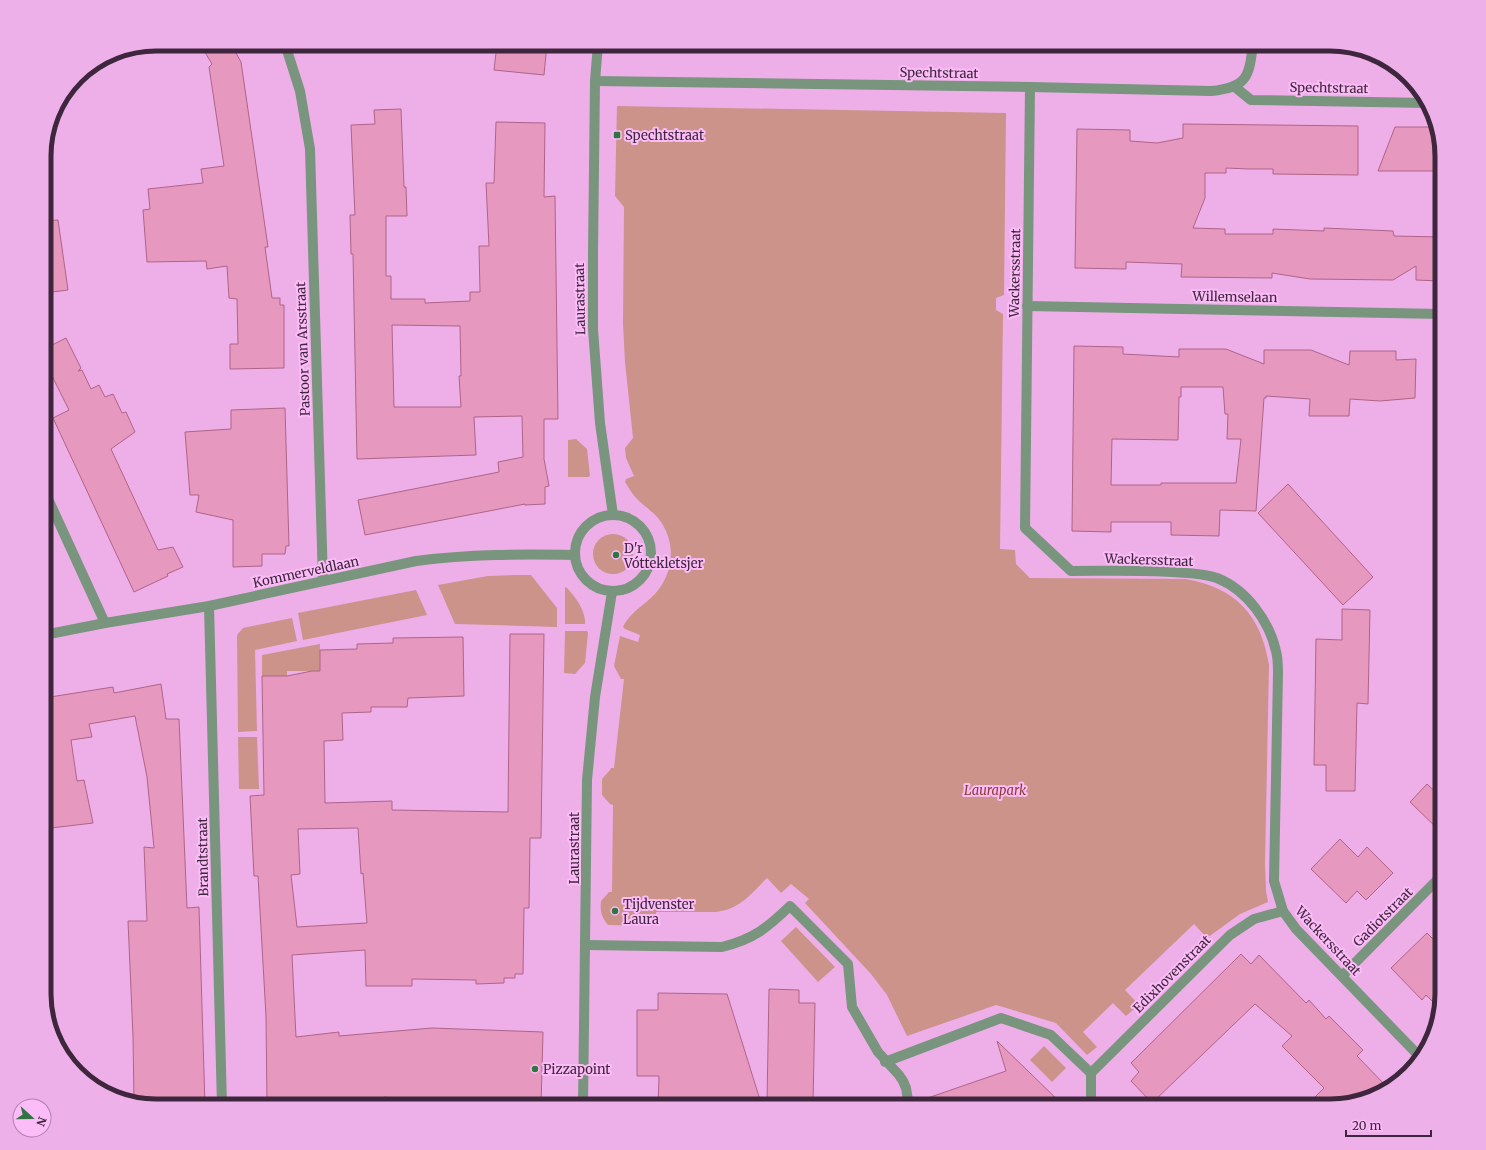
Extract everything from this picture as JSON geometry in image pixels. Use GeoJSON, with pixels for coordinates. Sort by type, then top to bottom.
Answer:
{"type":"FeatureCollection","features":[{"type":"Feature","properties":{"kind":"street","name":"Pastoor van Arsstraat"},"geometry":{"type":"LineString","coordinates":[[287,51],[300,91],[310,149],[323,581]]}},
{"type":"Feature","properties":{"kind":"street","name":"Laurastraat"},"geometry":{"type":"LineString","coordinates":[[597,51],[595,81],[593,253],[594,337],[600,423],[613,515]]}},
{"type":"Feature","properties":{"kind":"street"},"geometry":{"type":"LineString","coordinates":[[1235,87],[1244,79],[1249,67],[1252,51]]}},
{"type":"Feature","properties":{"kind":"street","name":"Spechtstraat"},"geometry":{"type":"LineString","coordinates":[[595,81],[1211,91],[1235,87],[1252,100],[1420,103]]}},
{"type":"Feature","properties":{"kind":"street","name":"Wackersstraat"},"geometry":{"type":"LineString","coordinates":[[1030,87],[1025,528],[1072,571],[1158,571],[1196,573],[1217,578],[1233,587],[1259,612],[1270,633],[1276,652],[1278,672],[1274,881],[1283,910],[1296,930],[1416,1053]]}},
{"type":"Feature","properties":{"kind":"street","name":"Willemselaan"},"geometry":{"type":"LineString","coordinates":[[1027,306],[1435,314]]}},
{"type":"Feature","properties":{"kind":"street"},"geometry":{"type":"LineString","coordinates":[[51,505],[105,623]]}},
{"type":"Feature","properties":{"kind":"street"},"geometry":{"type":"LineString","coordinates":[[613,515],[629,518],[643,528],[648,537],[652,554],[648,570],[638,583],[623,590],[612,592],[597,588],[584,579],[577,565],[575,555],[577,540],[585,527],[598,518],[613,515]]}},
{"type":"Feature","properties":{"kind":"street","name":"Kommerveldlaan"},"geometry":{"type":"LineString","coordinates":[[51,634],[209,606],[416,561],[495,554],[575,555]]}},
{"type":"Feature","properties":{"kind":"street","name":"Laurastraat"},"geometry":{"type":"LineString","coordinates":[[583,1099],[587,780],[594,704],[612,592]]}},
{"type":"Feature","properties":{"kind":"street","name":"Brandtstraat"},"geometry":{"type":"LineString","coordinates":[[209,606],[222,1099]]}},
{"type":"Feature","properties":{"kind":"street","name":"Gadiotstraat"},"geometry":{"type":"LineString","coordinates":[[1342,976],[1435,882]]}},
{"type":"Feature","properties":{"kind":"street"},"geometry":{"type":"LineString","coordinates":[[586,945],[722,947],[740,942],[756,935],[772,924],[790,906],[848,964],[852,1007],[872,1043],[885,1062],[899,1075],[903,1081],[908,1099]]}},
{"type":"Feature","properties":{"kind":"street","name":"Edixhovenstraat"},"geometry":{"type":"LineString","coordinates":[[1090,1073],[1230,935],[1254,919],[1283,910]]}},
{"type":"Feature","properties":{"kind":"street"},"geometry":{"type":"LineString","coordinates":[[885,1062],[1001,1018],[1051,1036],[1090,1073],[1091,1099]]}},
{"type":"Feature","properties":{"kind":"green space","name":"Laurapark"},"geometry":{"type":"Polygon","coordinates":[[[617,106],[1006,113],[1004,295],[996,298],[996,310],[1003,314],[1000,549],[1015,550],[1016,564],[1030,578],[1186,579],[1204,583],[1219,589],[1232,597],[1252,618],[1260,632],[1269,665],[1265,864],[1268,902],[1240,914],[1207,938],[1194,924],[1125,990],[1139,1005],[1126,1016],[1113,1003],[1083,1032],[1097,1047],[1087,1055],[1056,1023],[996,1005],[907,1036],[887,995],[871,974],[805,903],[809,899],[791,884],[781,893],[767,878],[750,895],[732,908],[716,912],[656,912],[656,926],[608,925],[602,916],[601,901],[609,892],[612,892],[613,805],[610,804],[602,795],[602,779],[611,768],[614,768],[624,679],[621,679],[614,666],[620,636],[638,642],[640,635],[623,627],[630,616],[659,589],[668,572],[671,553],[668,535],[664,526],[656,515],[635,497],[625,482],[626,479],[634,476],[626,458],[625,448],[633,438],[625,362],[623,324],[624,207],[615,196],[617,106]]]}},
{"type":"Feature","properties":{"kind":"green space"},"geometry":{"type":"Polygon","coordinates":[[[576,439],[587,449],[590,476],[588,477],[568,477],[568,440],[576,439]]]}},
{"type":"Feature","properties":{"kind":"green space"},"geometry":{"type":"Polygon","coordinates":[[[613,534],[627,540],[633,554],[627,568],[613,574],[599,568],[593,554],[599,540],[613,534]]]}},
{"type":"Feature","properties":{"kind":"green space"},"geometry":{"type":"Polygon","coordinates":[[[531,575],[557,608],[557,627],[455,624],[438,585],[488,576],[531,575]]]}},
{"type":"Feature","properties":{"kind":"green space"},"geometry":{"type":"Polygon","coordinates":[[[566,587],[582,609],[585,624],[565,624],[566,587]]]}},
{"type":"Feature","properties":{"kind":"green space"},"geometry":{"type":"Polygon","coordinates":[[[416,590],[427,615],[303,640],[298,613],[416,590]]]}},
{"type":"Feature","properties":{"kind":"green space"},"geometry":{"type":"Polygon","coordinates":[[[292,618],[297,641],[255,650],[257,731],[238,732],[237,635],[243,628],[292,618]]]}},
{"type":"Feature","properties":{"kind":"green space"},"geometry":{"type":"Polygon","coordinates":[[[565,631],[587,631],[588,633],[585,663],[575,674],[564,673],[565,631]]]}},
{"type":"Feature","properties":{"kind":"green space"},"geometry":{"type":"Polygon","coordinates":[[[320,644],[320,671],[287,671],[287,676],[262,676],[262,655],[320,644]]]}},
{"type":"Feature","properties":{"kind":"green space"},"geometry":{"type":"Polygon","coordinates":[[[238,737],[257,737],[259,789],[239,789],[238,737]]]}},
{"type":"Feature","properties":{"kind":"green space"},"geometry":{"type":"Polygon","coordinates":[[[796,927],[835,967],[818,982],[781,941],[796,927]]]}},
{"type":"Feature","properties":{"kind":"green space"},"geometry":{"type":"Polygon","coordinates":[[[1044,1046],[1066,1068],[1052,1082],[1030,1060],[1044,1046]]]}},
{"type":"Feature","properties":{"kind":"building"},"geometry":{"type":"Polygon","coordinates":[[[204,51],[235,51],[241,62],[268,247],[265,247],[272,298],[280,298],[280,305],[284,305],[284,368],[230,369],[230,344],[238,344],[237,299],[229,298],[227,266],[207,269],[206,261],[147,262],[143,210],[150,209],[148,189],[203,183],[201,169],[224,166],[209,67],[212,64],[204,51]]]}},
{"type":"Feature","properties":{"kind":"building"},"geometry":{"type":"Polygon","coordinates":[[[496,51],[546,51],[544,75],[494,70],[496,51]]]}},
{"type":"Feature","properties":{"kind":"building"},"geometry":{"type":"Polygon","coordinates":[[[401,109],[404,187],[406,187],[407,216],[386,216],[386,276],[391,276],[391,299],[425,299],[425,303],[470,301],[470,292],[480,292],[479,246],[489,246],[486,183],[494,183],[496,122],[545,123],[544,197],[555,196],[558,419],[544,419],[544,459],[549,486],[545,487],[545,504],[525,504],[365,535],[358,500],[499,472],[498,462],[523,457],[522,416],[474,417],[476,455],[357,459],[353,254],[351,254],[350,215],[355,215],[351,125],[375,124],[374,110],[401,109]],[[392,325],[394,407],[461,407],[459,376],[461,376],[460,326],[392,325]]]}},
{"type":"Feature","properties":{"kind":"building"},"geometry":{"type":"Polygon","coordinates":[[[1183,124],[1358,126],[1358,175],[1273,174],[1273,169],[1226,168],[1226,173],[1205,173],[1205,198],[1193,228],[1225,229],[1225,234],[1273,234],[1273,229],[1324,231],[1324,228],[1393,231],[1394,236],[1435,237],[1435,281],[1416,280],[1416,266],[1393,280],[1310,279],[1272,273],[1272,278],[1181,277],[1182,264],[1126,262],[1126,269],[1075,268],[1077,129],[1130,130],[1130,141],[1157,143],[1183,138],[1183,124]]]}},
{"type":"Feature","properties":{"kind":"building"},"geometry":{"type":"Polygon","coordinates":[[[1395,127],[1431,127],[1434,142],[1435,171],[1378,171],[1395,127]]]}},
{"type":"Feature","properties":{"kind":"building"},"geometry":{"type":"Polygon","coordinates":[[[51,220],[58,220],[68,290],[51,292],[51,220]]]}},
{"type":"Feature","properties":{"kind":"building"},"geometry":{"type":"Polygon","coordinates":[[[66,338],[81,368],[78,371],[82,370],[91,389],[99,385],[105,397],[113,394],[122,413],[126,412],[135,432],[111,449],[158,550],[173,547],[183,567],[134,592],[53,418],[69,410],[51,374],[51,346],[66,338]]]}},
{"type":"Feature","properties":{"kind":"building"},"geometry":{"type":"Polygon","coordinates":[[[1074,346],[1123,347],[1123,354],[1179,357],[1179,349],[1226,349],[1264,364],[1264,350],[1311,350],[1349,365],[1350,351],[1396,351],[1396,360],[1416,359],[1415,398],[1380,401],[1350,399],[1349,416],[1309,416],[1310,399],[1266,396],[1266,398],[1264,398],[1256,511],[1220,510],[1219,536],[1171,535],[1171,522],[1111,522],[1111,532],[1072,531],[1074,346]],[[1181,387],[1181,397],[1179,397],[1178,440],[1112,439],[1111,485],[1236,483],[1241,439],[1227,439],[1228,414],[1225,414],[1223,387],[1181,387]]]}},
{"type":"Feature","properties":{"kind":"building"},"geometry":{"type":"Polygon","coordinates":[[[285,408],[289,546],[286,546],[285,554],[262,554],[262,566],[233,567],[233,520],[196,512],[199,495],[190,495],[185,432],[231,429],[231,410],[285,408]]]}},
{"type":"Feature","properties":{"kind":"building"},"geometry":{"type":"Polygon","coordinates":[[[1288,484],[1373,577],[1343,605],[1258,513],[1288,484]]]}},
{"type":"Feature","properties":{"kind":"building"},"geometry":{"type":"Polygon","coordinates":[[[1342,609],[1370,610],[1368,704],[1357,703],[1355,791],[1326,791],[1326,765],[1314,765],[1316,639],[1342,640],[1342,609]]]}},
{"type":"Feature","properties":{"kind":"building"},"geometry":{"type":"Polygon","coordinates":[[[510,634],[544,634],[541,838],[530,838],[529,908],[524,908],[523,974],[515,974],[515,978],[504,978],[504,983],[476,984],[476,980],[412,979],[412,986],[366,986],[365,950],[292,955],[296,1037],[339,1032],[339,1036],[432,1028],[543,1032],[541,1099],[386,1099],[386,1097],[372,1099],[267,1099],[266,1016],[258,876],[254,876],[250,796],[264,795],[262,676],[287,676],[320,671],[320,650],[357,649],[357,644],[393,643],[393,638],[463,637],[464,696],[408,698],[407,707],[371,707],[371,712],[342,713],[343,740],[324,741],[325,803],[392,801],[392,810],[508,812],[510,634]],[[358,828],[298,829],[300,874],[291,875],[297,927],[367,923],[363,873],[361,874],[358,828]]]}},
{"type":"Feature","properties":{"kind":"building"},"geometry":{"type":"Polygon","coordinates":[[[161,684],[166,719],[179,719],[187,908],[199,907],[205,1099],[156,1099],[134,1097],[128,921],[147,921],[144,847],[154,848],[147,777],[135,716],[89,724],[92,737],[71,740],[77,781],[84,780],[93,823],[51,828],[51,697],[113,687],[114,693],[161,684]]]}},
{"type":"Feature","properties":{"kind":"building"},"geometry":{"type":"Polygon","coordinates":[[[1427,784],[1435,791],[1435,826],[1410,802],[1427,784]]]}},
{"type":"Feature","properties":{"kind":"building"},"geometry":{"type":"Polygon","coordinates":[[[1340,839],[1358,857],[1367,847],[1393,873],[1366,900],[1357,891],[1346,903],[1311,869],[1340,839]]]}},
{"type":"Feature","properties":{"kind":"building"},"geometry":{"type":"Polygon","coordinates":[[[1427,933],[1435,941],[1434,1003],[1426,995],[1422,1000],[1391,968],[1427,933]]]}},
{"type":"Feature","properties":{"kind":"building"},"geometry":{"type":"Polygon","coordinates":[[[1241,954],[1251,964],[1259,955],[1306,1003],[1309,1000],[1326,1019],[1329,1016],[1363,1050],[1357,1056],[1384,1084],[1377,1088],[1351,1097],[1313,1099],[1324,1088],[1282,1046],[1292,1036],[1255,1004],[1156,1099],[1148,1099],[1131,1081],[1139,1072],[1131,1063],[1241,954]]]}},
{"type":"Feature","properties":{"kind":"building"},"geometry":{"type":"Polygon","coordinates":[[[769,989],[799,990],[799,1003],[815,1003],[813,1099],[767,1099],[769,989]]]}},
{"type":"Feature","properties":{"kind":"building"},"geometry":{"type":"Polygon","coordinates":[[[658,993],[727,994],[760,1099],[658,1099],[659,1076],[637,1076],[637,1010],[658,1010],[658,993]]]}},
{"type":"Feature","properties":{"kind":"building"},"geometry":{"type":"Polygon","coordinates":[[[997,1041],[1057,1099],[925,1099],[1006,1071],[997,1041]]]}},
{"type":"Feature","properties":{"kind":"place","name":"Spechtstraat"},"geometry":{"type":"Point","coordinates":[617,135]}},
{"type":"Feature","properties":{"kind":"place","name":"D'r Vóttekletsjer"},"geometry":{"type":"Point","coordinates":[616,555]}},
{"type":"Feature","properties":{"kind":"place","name":"Tijdvenster Laura"},"geometry":{"type":"Point","coordinates":[615,911]}},
{"type":"Feature","properties":{"kind":"place","name":"Pizzapoint"},"geometry":{"type":"Point","coordinates":[535,1069]}}]}
